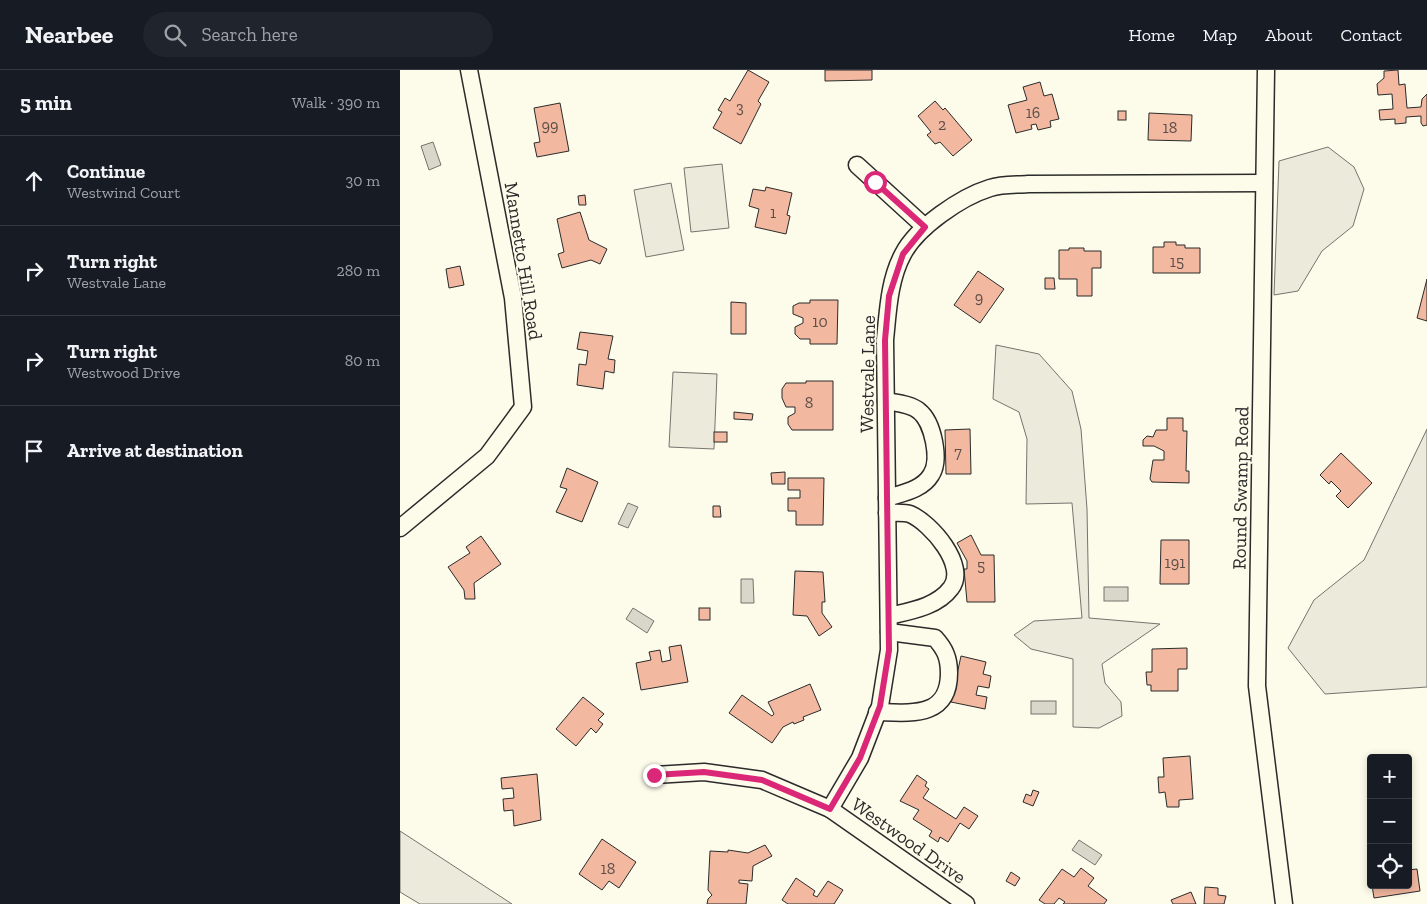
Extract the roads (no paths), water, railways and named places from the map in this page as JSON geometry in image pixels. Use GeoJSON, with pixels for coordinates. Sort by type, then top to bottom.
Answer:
{"type":"FeatureCollection","features":[{"type":"Feature","properties":{"kind":"street","name":"Mannetto Hill Road"},"geometry":{"type":"LineString","coordinates":[[400,528],[487,456],[523,407],[513,298],[469,70]]}},
{"type":"Feature","properties":{"kind":"street","name":"Round Swamp Road"},"geometry":{"type":"LineString","coordinates":[[1266,70],[1257,686],[1284,904]]}},
{"type":"Feature","properties":{"kind":"street"},"geometry":{"type":"LineString","coordinates":[[857,166],[925,227]]}},
{"type":"Feature","properties":{"kind":"street","name":"Westvale Lane"},"geometry":{"type":"LineString","coordinates":[[830,809],[860,758],[877,712],[889,650],[885,340],[889,296],[903,254],[925,227],[961,201],[991,187],[1028,184],[1264,183]]}},
{"type":"Feature","properties":{"kind":"street"},"geometry":{"type":"LineString","coordinates":[[886,401],[919,410],[928,421],[934,447],[935,464],[931,476],[887,506]]}},
{"type":"Feature","properties":{"kind":"street"},"geometry":{"type":"LineString","coordinates":[[887,506],[910,514],[924,523],[945,546],[954,561],[955,578],[951,588],[941,598],[889,624]]}},
{"type":"Feature","properties":{"kind":"street"},"geometry":{"type":"LineString","coordinates":[[877,712],[906,713],[923,711],[936,706],[944,698],[949,682],[944,648],[935,638],[889,624]]}},
{"type":"Feature","properties":{"kind":"street","name":"Westwood Drive"},"geometry":{"type":"LineString","coordinates":[[654,775],[704,772],[762,780],[830,809],[966,904]]}}]}
